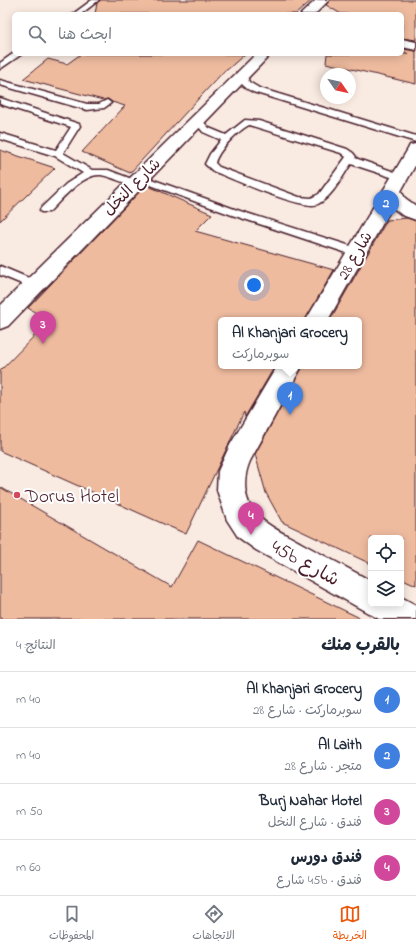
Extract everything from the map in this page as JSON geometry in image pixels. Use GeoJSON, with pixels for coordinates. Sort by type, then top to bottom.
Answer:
{"type":"FeatureCollection","features":[{"type":"Feature","properties":{"kind":"street"},"geometry":{"type":"LineString","coordinates":[[309,12],[323,0]]}},
{"type":"Feature","properties":{"kind":"street"},"geometry":{"type":"LineString","coordinates":[[404,43],[416,46]]}},
{"type":"Feature","properties":{"kind":"street","name":"شارع النخل"},"geometry":{"type":"LineString","coordinates":[[0,320],[137,180],[262,56]]}},
{"type":"Feature","properties":{"kind":"street","name":"شارع 28"},"geometry":{"type":"LineString","coordinates":[[319,317],[416,149]]}},
{"type":"Feature","properties":{"kind":"street"},"geometry":{"type":"LineString","coordinates":[[396,184],[395,198],[400,205],[416,214]]}},
{"type":"Feature","properties":{"kind":"street","name":"45b شارع"},"geometry":{"type":"LineString","coordinates":[[288,369],[239,454],[232,471],[231,490],[237,510],[248,527],[266,540],[368,596]]}},
{"type":"Feature","properties":{"kind":"street"},"geometry":{"type":"LineString","coordinates":[[388,607],[410,619]]}},
{"type":"Feature","properties":{"kind":"lane"},"geometry":{"type":"LineString","coordinates":[[79,12],[96,0]]}},
{"type":"Feature","properties":{"kind":"lane"},"geometry":{"type":"LineString","coordinates":[[0,67],[15,56]]}},
{"type":"Feature","properties":{"kind":"lane"},"geometry":{"type":"LineString","coordinates":[[243,75],[243,80],[246,84],[259,91],[416,139]]}},
{"type":"Feature","properties":{"kind":"lane"},"geometry":{"type":"LineString","coordinates":[[0,82],[87,107],[101,106],[107,103]]}},
{"type":"Feature","properties":{"kind":"lane"},"geometry":{"type":"LineString","coordinates":[[1,103],[76,126],[58,154]]}},
{"type":"Feature","properties":{"kind":"lane"},"geometry":{"type":"LineString","coordinates":[[197,120],[206,130],[228,139]]}},
{"type":"Feature","properties":{"kind":"lane"},"geometry":{"type":"LineString","coordinates":[[252,122],[344,151],[350,155],[350,160],[323,196],[312,202],[305,202],[212,166],[210,160],[242,125],[252,122]]}},
{"type":"Feature","properties":{"kind":"lane"},"geometry":{"type":"LineString","coordinates":[[0,136],[58,154],[90,173],[106,174],[137,180],[356,252]]}},
{"type":"Feature","properties":{"kind":"lane"},"geometry":{"type":"LineString","coordinates":[[350,160],[396,184]]}},
{"type":"Feature","properties":{"kind":"lane"},"geometry":{"type":"LineString","coordinates":[[45,210],[78,180],[90,173]]}},
{"type":"Feature","properties":{"kind":"lane"},"geometry":{"type":"LineString","coordinates":[[0,270],[34,286]]}},
{"type":"Feature","properties":{"kind":"building"},"geometry":{"type":"Polygon","coordinates":[[[100,0],[312,0],[298,12],[95,12],[97,3],[100,0]]]}},
{"type":"Feature","properties":{"kind":"building"},"geometry":{"type":"Polygon","coordinates":[[[330,0],[416,0],[416,40],[404,38],[404,12],[338,12],[326,5],[330,0]]]}},
{"type":"Feature","properties":{"kind":"building"},"geometry":{"type":"Polygon","coordinates":[[[404,49],[416,51],[416,84],[356,70],[356,68],[347,68],[326,63],[327,56],[404,56],[404,54],[408,54],[404,51],[404,49]]]}},
{"type":"Feature","properties":{"kind":"building"},"geometry":{"type":"Polygon","coordinates":[[[78,56],[243,56],[227,70],[225,70],[130,173],[82,152],[125,106],[112,102],[108,99],[103,100],[23,79],[48,59],[67,64],[78,56]]]}},
{"type":"Feature","properties":{"kind":"building"},"geometry":{"type":"Polygon","coordinates":[[[0,150],[55,168],[0,221],[0,150]]]}},
{"type":"Feature","properties":{"kind":"building"},"geometry":{"type":"Polygon","coordinates":[[[146,185],[212,214],[195,231],[334,270],[307,317],[218,317],[218,369],[273,369],[245,417],[244,412],[186,534],[0,451],[0,371],[49,321],[28,308],[146,185]]]}},
{"type":"Feature","properties":{"kind":"building"},"geometry":{"type":"Polygon","coordinates":[[[407,218],[416,221],[416,585],[404,579],[404,535],[368,535],[368,563],[282,522],[266,493],[255,454],[301,369],[362,369],[362,317],[332,317],[387,220],[407,218]]]}},
{"type":"Feature","properties":{"kind":"building"},"geometry":{"type":"Polygon","coordinates":[[[0,487],[172,587],[198,540],[362,619],[0,619],[0,487]]]}},
{"type":"Feature","properties":{"kind":"place","name":"Al Laith"},"geometry":{"type":"Point","coordinates":[386,223]}},
{"type":"Feature","properties":{"kind":"place","name":"Burj Nahar Hotel"},"geometry":{"type":"Point","coordinates":[43,344]}},
{"type":"Feature","properties":{"kind":"place","name":"Al Khanjari Grocery"},"geometry":{"type":"Point","coordinates":[290,415]}},
{"type":"Feature","properties":{"kind":"place","name":"Dorus Hotel"},"geometry":{"type":"Point","coordinates":[17,495]}},
{"type":"Feature","properties":{"kind":"place","name":"فندق دورس"},"geometry":{"type":"Point","coordinates":[251,535]}}]}
